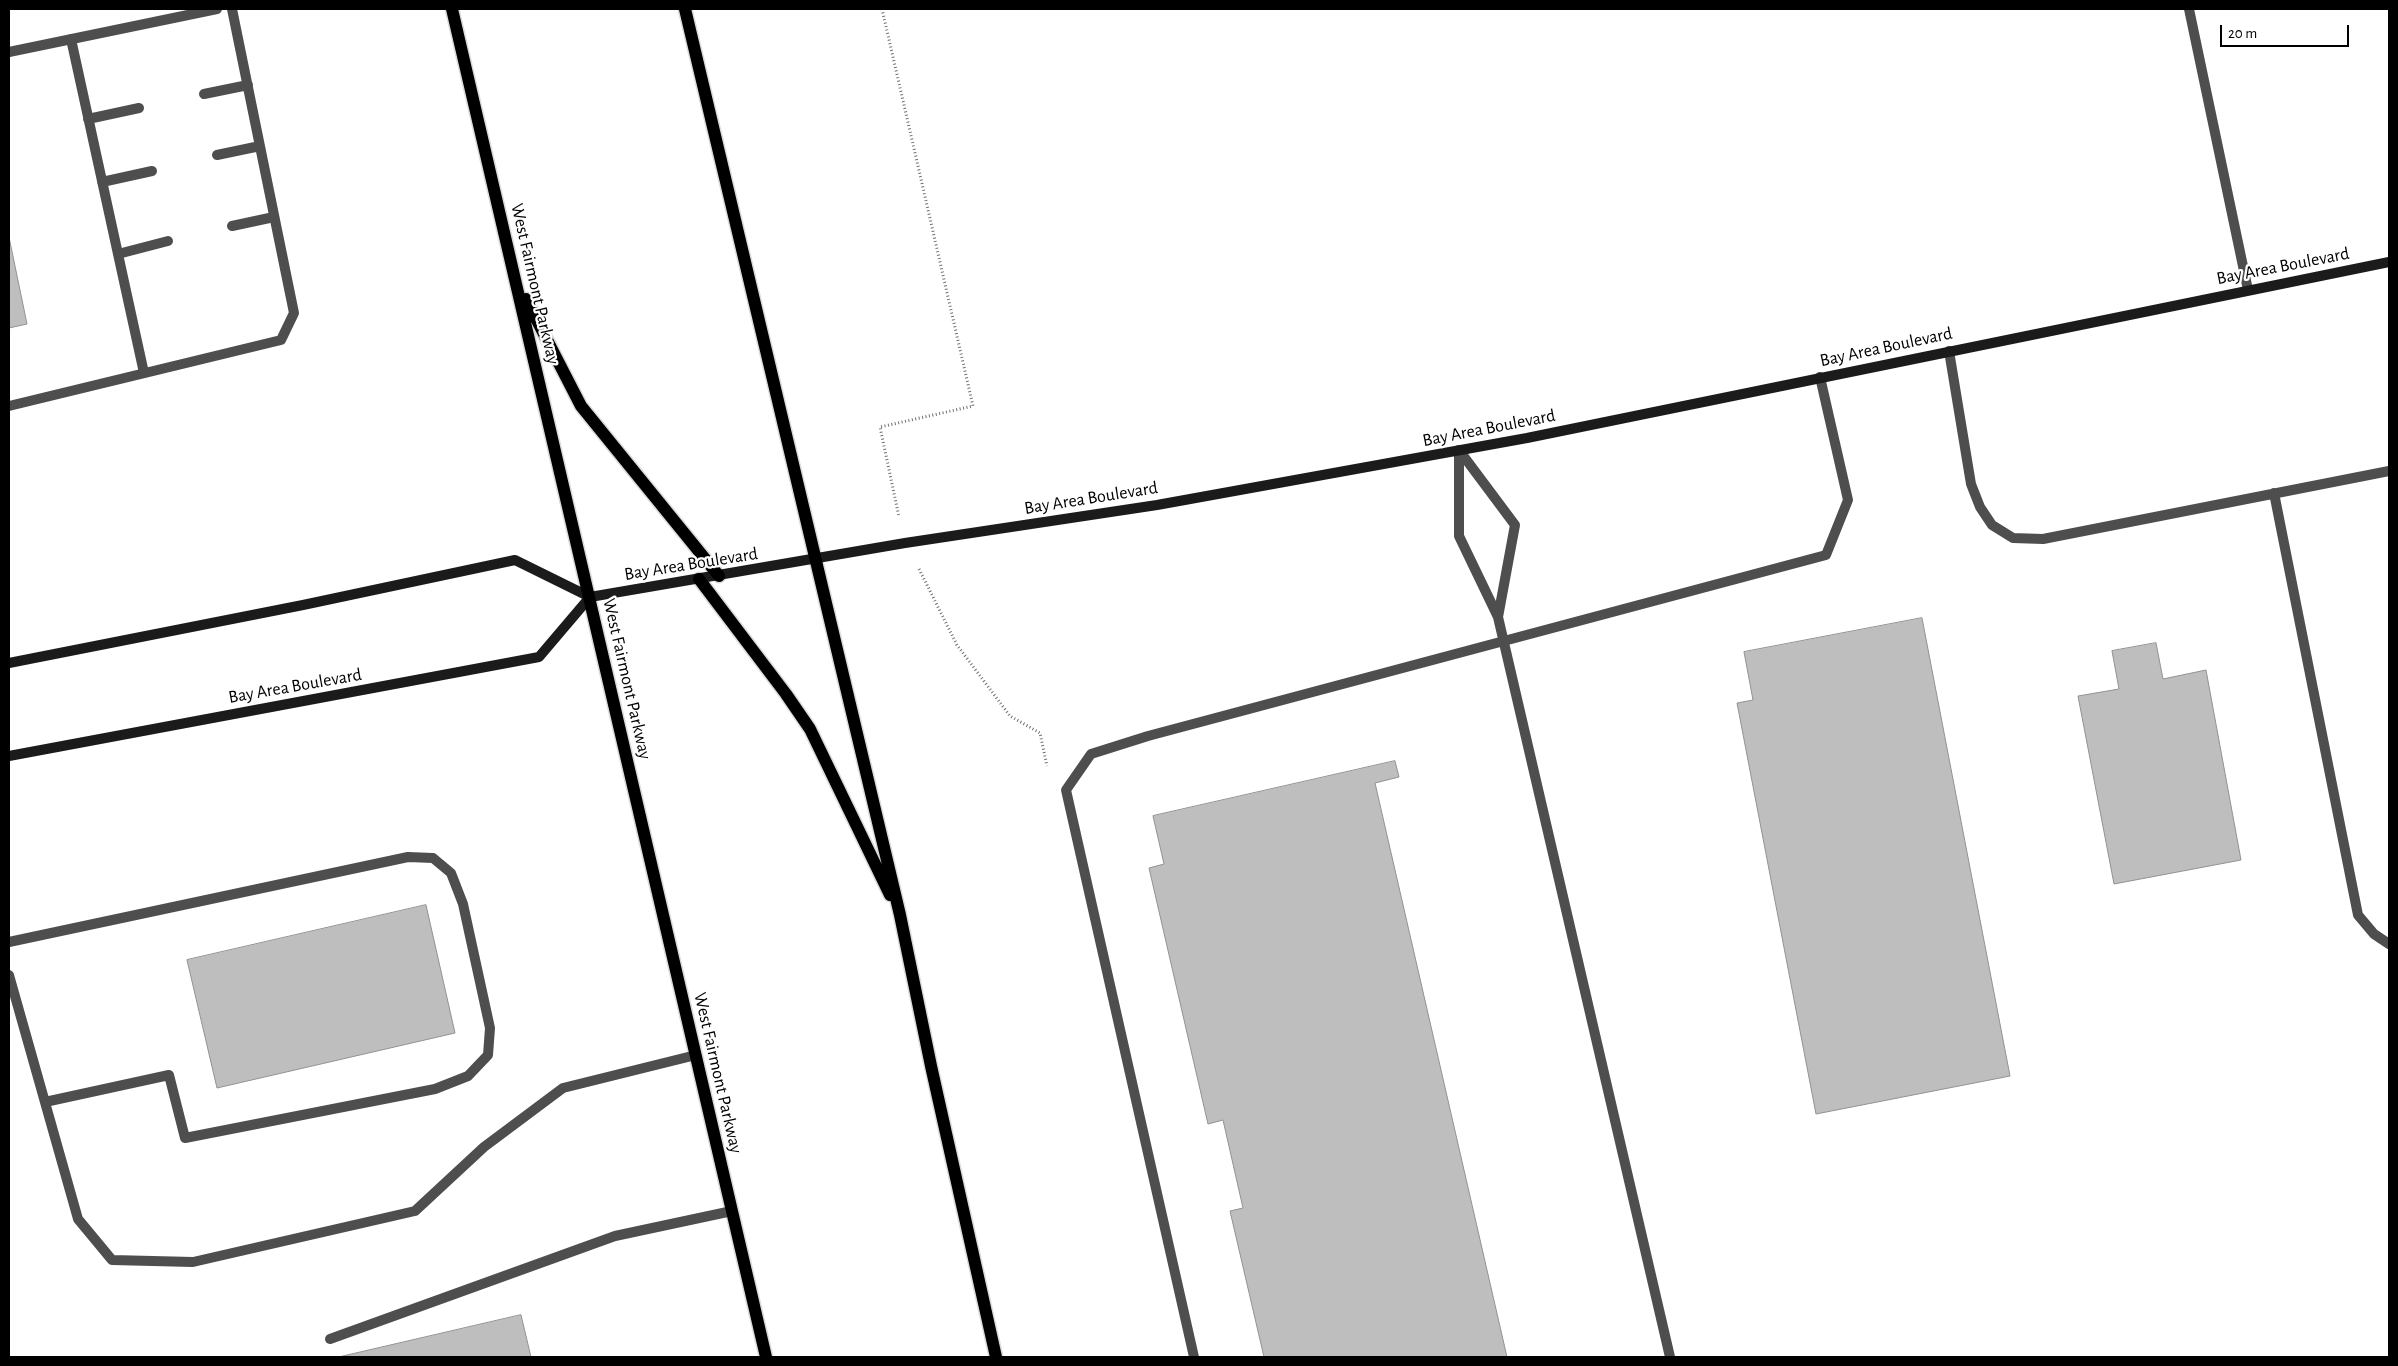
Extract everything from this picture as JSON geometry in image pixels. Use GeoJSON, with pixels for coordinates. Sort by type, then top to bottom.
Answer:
{"type":"FeatureCollection","features":[{"type":"Feature","properties":{"kind":"main road","name":"West Fairmont Parkway"},"geometry":{"type":"LineString","coordinates":[[452,9],[766,1357]]}},
{"type":"Feature","properties":{"kind":"main road"},"geometry":{"type":"LineString","coordinates":[[685,9],[900,915],[931,1066],[996,1357]]}},
{"type":"Feature","properties":{"kind":"main road","name":"Bay Area Boulevard"},"geometry":{"type":"LineString","coordinates":[[9,756],[539,657],[590,597],[816,560],[905,543],[1157,505],[1527,438],[2389,262]]}},
{"type":"Feature","properties":{"kind":"main road"},"geometry":{"type":"LineString","coordinates":[[516,281],[581,406],[718,576]]}},
{"type":"Feature","properties":{"kind":"main road"},"geometry":{"type":"LineString","coordinates":[[9,663],[303,606],[515,560],[590,597]]}},
{"type":"Feature","properties":{"kind":"main road"},"geometry":{"type":"LineString","coordinates":[[699,578],[810,729],[900,915]]}},
{"type":"Feature","properties":{"kind":"lane"},"geometry":{"type":"LineString","coordinates":[[9,52],[217,9]]}},
{"type":"Feature","properties":{"kind":"lane"},"geometry":{"type":"LineString","coordinates":[[9,406],[281,340],[294,313],[232,9]]}},
{"type":"Feature","properties":{"kind":"lane"},"geometry":{"type":"LineString","coordinates":[[2189,9],[2248,290]]}},
{"type":"Feature","properties":{"kind":"lane"},"geometry":{"type":"LineString","coordinates":[[71,39],[144,373]]}},
{"type":"Feature","properties":{"kind":"lane"},"geometry":{"type":"LineString","coordinates":[[204,94],[248,85]]}},
{"type":"Feature","properties":{"kind":"lane"},"geometry":{"type":"LineString","coordinates":[[88,119],[139,108]]}},
{"type":"Feature","properties":{"kind":"lane"},"geometry":{"type":"LineString","coordinates":[[217,155],[260,146]]}},
{"type":"Feature","properties":{"kind":"lane"},"geometry":{"type":"LineString","coordinates":[[102,182],[152,171]]}},
{"type":"Feature","properties":{"kind":"lane"},"geometry":{"type":"LineString","coordinates":[[232,226],[274,217]]}},
{"type":"Feature","properties":{"kind":"lane"},"geometry":{"type":"LineString","coordinates":[[118,254],[168,241]]}},
{"type":"Feature","properties":{"kind":"lane"},"geometry":{"type":"LineString","coordinates":[[1949,351],[1971,484],[1980,507],[1992,525],[2013,538],[2043,539],[2389,471]]}},
{"type":"Feature","properties":{"kind":"lane"},"geometry":{"type":"LineString","coordinates":[[1194,1357],[1066,790],[1091,754],[1148,736],[1826,555],[1848,500],[1820,377]]}},
{"type":"Feature","properties":{"kind":"lane"},"geometry":{"type":"LineString","coordinates":[[1459,450],[1460,536],[1498,617],[1670,1357]]}},
{"type":"Feature","properties":{"kind":"lane"},"geometry":{"type":"LineString","coordinates":[[1459,450],[1515,524],[1498,617]]}},
{"type":"Feature","properties":{"kind":"lane"},"geometry":{"type":"LineString","coordinates":[[2274,493],[2358,915],[2374,934],[2389,944]]}},
{"type":"Feature","properties":{"kind":"lane"},"geometry":{"type":"LineString","coordinates":[[9,942],[408,857],[433,858],[451,872],[463,904],[490,1028],[488,1055],[468,1076],[435,1089],[184,1138],[169,1075],[44,1102]]}},
{"type":"Feature","properties":{"kind":"lane"},"geometry":{"type":"LineString","coordinates":[[9,975],[78,1219],[112,1260],[193,1262],[415,1211],[484,1148],[563,1088],[696,1055]]}},
{"type":"Feature","properties":{"kind":"lane"},"geometry":{"type":"LineString","coordinates":[[330,1339],[615,1236],[732,1211]]}},
{"type":"Feature","properties":{"kind":"path"},"geometry":{"type":"LineString","coordinates":[[882,9],[973,406],[880,427],[905,543],[958,645],[1010,716],[1040,733],[1048,772]]}},
{"type":"Feature","properties":{"kind":"building"},"geometry":{"type":"Polygon","coordinates":[[[9,237],[27,324],[9,328],[9,237]]]}},
{"type":"Feature","properties":{"kind":"building"},"geometry":{"type":"Polygon","coordinates":[[[1922,618],[2010,1076],[1816,1114],[1737,703],[1753,700],[1744,652],[1922,618]]]}},
{"type":"Feature","properties":{"kind":"building"},"geometry":{"type":"Polygon","coordinates":[[[2156,643],[2163,679],[2206,670],[2241,860],[2114,884],[2078,696],[2119,689],[2112,651],[2156,643]]]}},
{"type":"Feature","properties":{"kind":"building"},"geometry":{"type":"Polygon","coordinates":[[[1395,761],[1399,777],[1375,783],[1507,1357],[1264,1357],[1230,1211],[1243,1208],[1223,1120],[1208,1124],[1149,868],[1164,864],[1153,816],[1395,761]]]}},
{"type":"Feature","properties":{"kind":"building"},"geometry":{"type":"Polygon","coordinates":[[[426,905],[455,1033],[217,1088],[187,960],[426,905]]]}},
{"type":"Feature","properties":{"kind":"building"},"geometry":{"type":"Polygon","coordinates":[[[521,1315],[531,1357],[339,1357],[521,1315]]]}}]}
